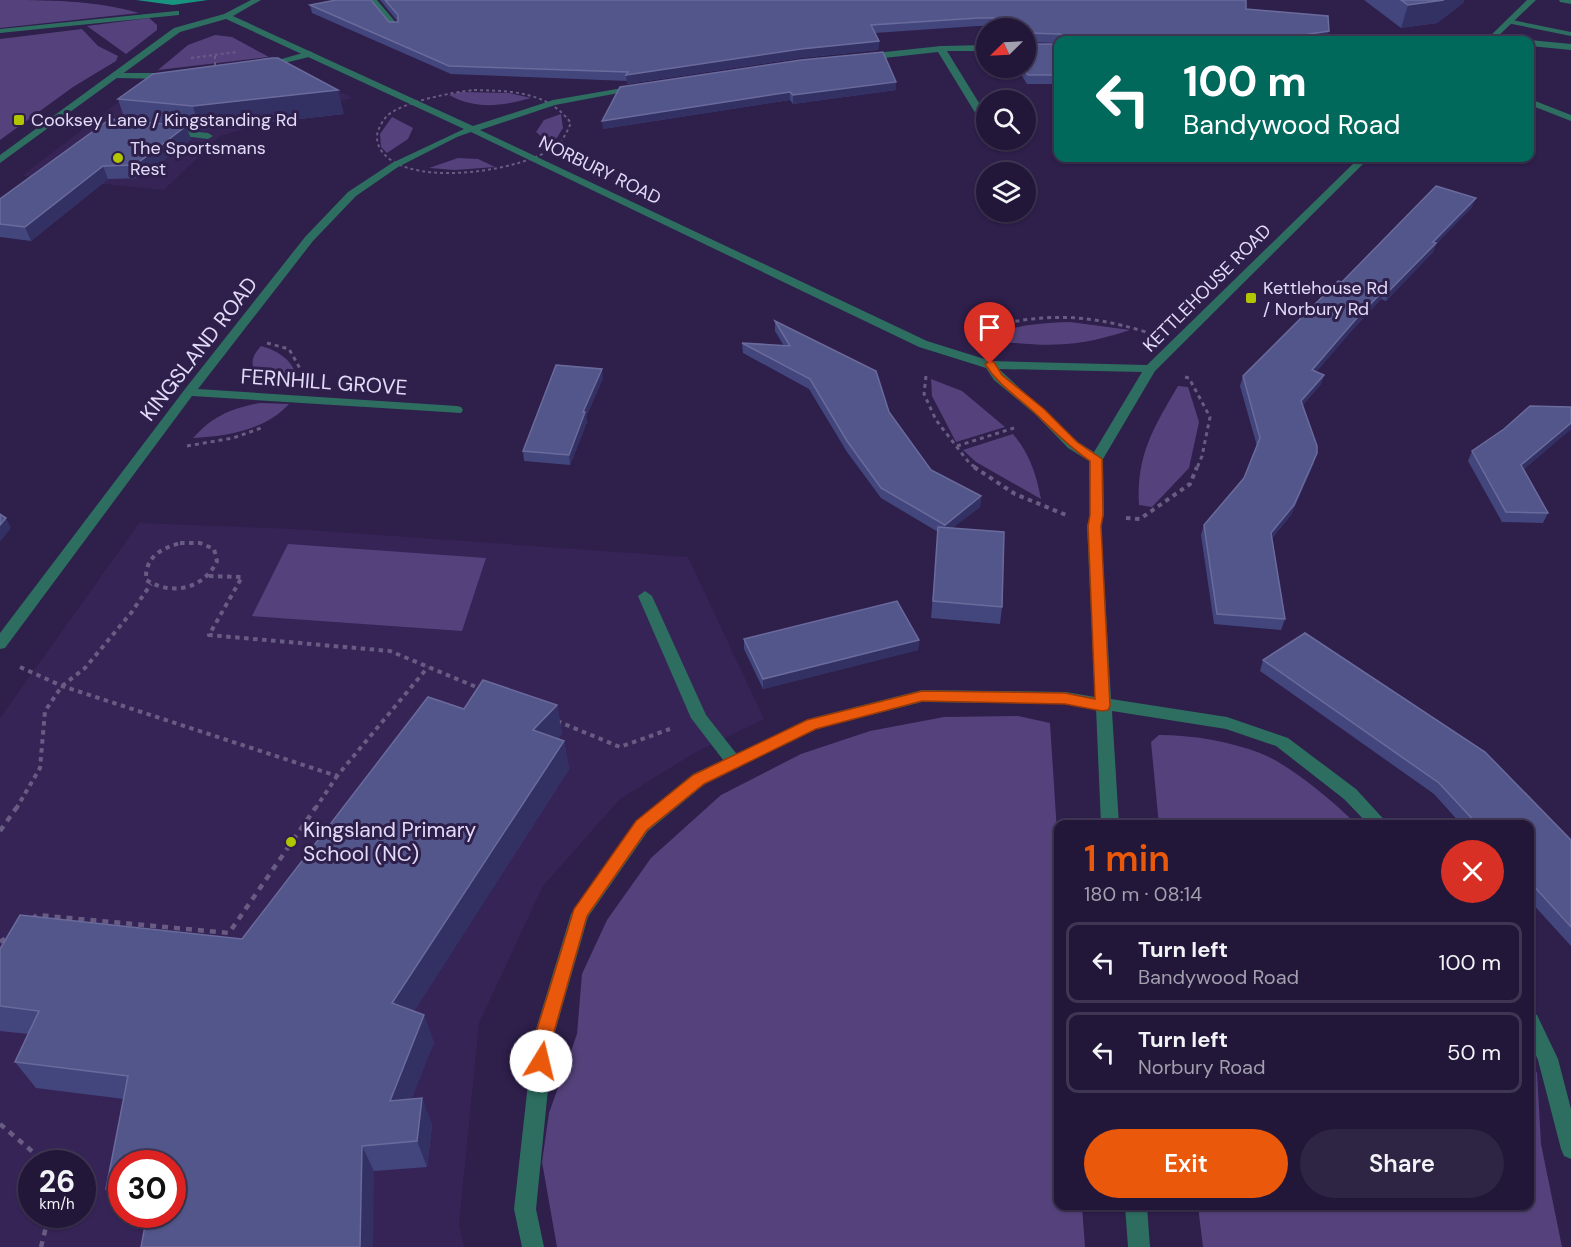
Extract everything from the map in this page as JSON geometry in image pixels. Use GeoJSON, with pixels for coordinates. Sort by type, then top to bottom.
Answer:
{"type":"FeatureCollection","features":[{"type":"Feature","properties":{"kind":"main road"},"geometry":{"type":"LineString","coordinates":[[140,0],[204,0]]}},
{"type":"Feature","properties":{"kind":"street"},"geometry":{"type":"LineString","coordinates":[[0,160],[177,30],[227,16],[257,0]]}},
{"type":"Feature","properties":{"kind":"street"},"geometry":{"type":"LineString","coordinates":[[373,0],[395,27]]}},
{"type":"Feature","properties":{"kind":"street"},"geometry":{"type":"LineString","coordinates":[[1494,36],[1532,0]]}},
{"type":"Feature","properties":{"kind":"street"},"geometry":{"type":"LineString","coordinates":[[1563,0],[1571,2]]}},
{"type":"Feature","properties":{"kind":"street"},"geometry":{"type":"LineString","coordinates":[[171,1],[176,13],[177,30]]}},
{"type":"Feature","properties":{"kind":"street"},"geometry":{"type":"LineString","coordinates":[[0,31],[176,13]]}},
{"type":"Feature","properties":{"kind":"street","name":"NORBURY ROAD"},"geometry":{"type":"LineString","coordinates":[[227,16],[474,130],[914,340],[990,364],[1152,367]]}},
{"type":"Feature","properties":{"kind":"street"},"geometry":{"type":"LineString","coordinates":[[1510,21],[1571,34]]}},
{"type":"Feature","properties":{"kind":"street"},"geometry":{"type":"LineString","coordinates":[[1534,43],[1571,47]]}},
{"type":"Feature","properties":{"kind":"street"},"geometry":{"type":"LineString","coordinates":[[859,58],[940,49],[976,48]]}},
{"type":"Feature","properties":{"kind":"street"},"geometry":{"type":"LineString","coordinates":[[940,49],[976,106]]}},
{"type":"Feature","properties":{"kind":"street"},"geometry":{"type":"LineString","coordinates":[[216,71],[271,64],[310,54]]}},
{"type":"Feature","properties":{"kind":"street"},"geometry":{"type":"LineString","coordinates":[[115,75],[180,75]]}},
{"type":"Feature","properties":{"kind":"street","name":"KINGSLAND ROAD"},"geometry":{"type":"LineString","coordinates":[[0,644],[189,392],[309,239],[352,194],[395,165],[454,135],[554,103],[646,85]]}},
{"type":"Feature","properties":{"kind":"street"},"geometry":{"type":"LineString","coordinates":[[1534,104],[1571,118]]}},
{"type":"Feature","properties":{"kind":"street"},"geometry":{"type":"LineString","coordinates":[[54,121],[125,128]]}},
{"type":"Feature","properties":{"kind":"street"},"geometry":{"type":"LineString","coordinates":[[160,131],[208,136]]}},
{"type":"Feature","properties":{"kind":"street","name":"KETTLEHOUSE ROAD"},"geometry":{"type":"LineString","coordinates":[[1096,459],[1152,367],[1360,162]]}},
{"type":"Feature","properties":{"kind":"street"},"geometry":{"type":"LineString","coordinates":[[990,364],[998,377],[1040,412],[1073,445],[1096,459],[1094,526],[1110,820]]}},
{"type":"Feature","properties":{"kind":"street","name":"FERNHILL GROVE"},"geometry":{"type":"LineString","coordinates":[[189,392],[457,410]]}},
{"type":"Feature","properties":{"kind":"street"},"geometry":{"type":"LineString","coordinates":[[645,596],[699,718],[733,761]]}},
{"type":"Feature","properties":{"kind":"street"},"geometry":{"type":"LineString","coordinates":[[533,1247],[525,1209],[543,1039],[580,914],[642,826],[699,779],[733,761],[812,724],[922,696],[1065,698],[1102,706],[1227,723],[1282,742],[1350,794],[1375,820]]}},
{"type":"Feature","properties":{"kind":"street"},"geometry":{"type":"LineString","coordinates":[[1534,1029],[1548,1059],[1571,1149]]}},
{"type":"Feature","properties":{"kind":"street"},"geometry":{"type":"LineString","coordinates":[[1136,1210],[1139,1247]]}},
{"type":"Feature","properties":{"kind":"path"},"geometry":{"type":"LineString","coordinates":[[139,59],[216,56],[281,41]]}},
{"type":"Feature","properties":{"kind":"path"},"geometry":{"type":"LineString","coordinates":[[216,56],[216,71]]}},
{"type":"Feature","properties":{"kind":"path"},"geometry":{"type":"LineString","coordinates":[[1096,515],[1140,519],[1190,484],[1202,456],[1210,417],[1189,378],[1152,367]]}},
{"type":"Feature","properties":{"kind":"path"},"geometry":{"type":"LineString","coordinates":[[209,576],[217,561],[214,549],[200,543],[180,543],[163,549],[150,558],[144,569],[146,580],[155,587],[171,589],[192,585],[209,576],[242,578],[209,635],[390,651],[482,689]]}},
{"type":"Feature","properties":{"kind":"path"},"geometry":{"type":"LineString","coordinates":[[0,831],[40,768],[45,711],[62,686],[85,668],[131,613],[151,584]]}},
{"type":"Feature","properties":{"kind":"path"},"geometry":{"type":"LineString","coordinates":[[10,663],[62,686],[337,776]]}},
{"type":"Feature","properties":{"kind":"path"},"geometry":{"type":"LineString","coordinates":[[27,922],[37,915],[229,933],[337,776],[429,667]]}},
{"type":"Feature","properties":{"kind":"path"},"geometry":{"type":"LineString","coordinates":[[556,721],[620,747],[699,718]]}},
{"type":"Feature","properties":{"kind":"path"},"geometry":{"type":"LineString","coordinates":[[0,942],[18,929]]}},
{"type":"Feature","properties":{"kind":"path"},"geometry":{"type":"LineString","coordinates":[[0,1124],[31,1150]]}},
{"type":"Feature","properties":{"kind":"path"},"geometry":{"type":"LineString","coordinates":[[41,1247],[46,1228]]}},
{"type":"Feature","properties":{"kind":"shaded area"},"geometry":{"type":"Polygon","coordinates":[[[0,0],[88,3],[139,13],[0,28],[0,0]]]}},
{"type":"Feature","properties":{"kind":"shaded area"},"geometry":{"type":"Polygon","coordinates":[[[149,18],[157,25],[157,30],[126,54],[87,26],[149,18]]]}},
{"type":"Feature","properties":{"kind":"shaded area"},"geometry":{"type":"Polygon","coordinates":[[[82,29],[98,46],[118,56],[116,61],[73,87],[0,140],[0,39],[82,29]]]}},
{"type":"Feature","properties":{"kind":"shaded area"},"geometry":{"type":"Polygon","coordinates":[[[215,35],[232,37],[269,57],[158,70],[188,45],[215,35]]]}},
{"type":"Feature","properties":{"kind":"shaded area"},"geometry":{"type":"Polygon","coordinates":[[[283,64],[353,98],[220,136],[164,190],[22,176],[148,79],[283,64]]]}},
{"type":"Feature","properties":{"kind":"shaded area"},"geometry":{"type":"Polygon","coordinates":[[[461,92],[509,93],[531,98],[510,103],[479,105],[449,95],[461,92]]]}},
{"type":"Feature","properties":{"kind":"shaded area"},"geometry":{"type":"Polygon","coordinates":[[[561,114],[563,128],[556,139],[549,143],[536,132],[544,120],[561,114]]]}},
{"type":"Feature","properties":{"kind":"shaded area"},"geometry":{"type":"Polygon","coordinates":[[[392,117],[413,128],[408,139],[387,153],[381,147],[380,134],[392,117]]]}},
{"type":"Feature","properties":{"kind":"shaded area"},"geometry":{"type":"Polygon","coordinates":[[[458,158],[478,159],[495,167],[455,170],[429,168],[458,158]]]}},
{"type":"Feature","properties":{"kind":"shaded area"},"geometry":{"type":"Polygon","coordinates":[[[1070,322],[1130,330],[1091,341],[1057,345],[1022,344],[983,339],[1014,328],[1070,322]]]}},
{"type":"Feature","properties":{"kind":"shaded area"},"geometry":{"type":"Polygon","coordinates":[[[261,346],[281,355],[291,364],[296,384],[269,380],[255,371],[254,356],[261,346]]]}},
{"type":"Feature","properties":{"kind":"shaded area"},"geometry":{"type":"Polygon","coordinates":[[[931,379],[962,391],[1005,427],[956,442],[932,396],[931,379]]]}},
{"type":"Feature","properties":{"kind":"shaded area"},"geometry":{"type":"Polygon","coordinates":[[[1178,386],[1188,387],[1199,422],[1189,468],[1152,507],[1139,505],[1140,471],[1148,442],[1178,386]]]}},
{"type":"Feature","properties":{"kind":"shaded area"},"geometry":{"type":"Polygon","coordinates":[[[260,403],[289,404],[280,413],[257,426],[219,436],[193,438],[223,414],[260,403]]]}},
{"type":"Feature","properties":{"kind":"shaded area"},"geometry":{"type":"Polygon","coordinates":[[[1013,434],[1032,465],[1041,499],[976,462],[963,450],[1013,434]]]}},
{"type":"Feature","properties":{"kind":"shaded area","name":"Kingsland Primary School (NC)"},"geometry":{"type":"Polygon","coordinates":[[[139,523],[294,529],[688,557],[764,719],[696,752],[620,799],[543,886],[479,1023],[459,1224],[464,1247],[0,1247],[0,718],[139,523]]]}},
{"type":"Feature","properties":{"kind":"shaded area"},"geometry":{"type":"Polygon","coordinates":[[[288,544],[486,558],[462,631],[252,616],[288,544]]]}},
{"type":"Feature","properties":{"kind":"shaded area"},"geometry":{"type":"Polygon","coordinates":[[[1018,716],[1050,723],[1056,820],[1054,820],[1054,1210],[1082,1210],[1085,1247],[557,1247],[542,1162],[549,1113],[577,1034],[582,974],[607,920],[651,858],[721,795],[801,754],[870,731],[944,717],[1018,716]]]}},
{"type":"Feature","properties":{"kind":"shaded area"},"geometry":{"type":"Polygon","coordinates":[[[1159,735],[1184,736],[1235,745],[1260,753],[1272,758],[1297,775],[1351,820],[1159,820],[1151,742],[1159,735]]]}},
{"type":"Feature","properties":{"kind":"shaded area"},"geometry":{"type":"Polygon","coordinates":[[[1534,1067],[1537,1073],[1541,1144],[1562,1247],[1203,1247],[1198,1210],[1534,1210],[1534,1067]]]}},
{"type":"Feature","properties":{"kind":"building"},"geometry":{"type":"Polygon","coordinates":[[[336,0],[371,0],[389,22],[398,22],[398,15],[385,0],[1246,0],[1246,9],[1328,16],[1329,31],[1297,36],[1062,36],[1036,33],[1036,18],[976,18],[871,25],[879,41],[801,49],[626,75],[628,72],[449,66],[310,5],[336,0]]]}},
{"type":"Feature","properties":{"kind":"building"},"geometry":{"type":"Polygon","coordinates":[[[1401,0],[1444,0],[1408,5],[1401,0]]]}},
{"type":"Feature","properties":{"kind":"building"},"geometry":{"type":"Polygon","coordinates":[[[1036,44],[1054,44],[1054,75],[1036,75],[1036,44]]]}},
{"type":"Feature","properties":{"kind":"building"},"geometry":{"type":"Polygon","coordinates":[[[883,52],[896,82],[793,95],[790,92],[602,121],[620,87],[801,60],[883,52]]]}},
{"type":"Feature","properties":{"kind":"building"},"geometry":{"type":"Polygon","coordinates":[[[278,58],[338,90],[193,106],[118,99],[153,74],[278,58]]]}},
{"type":"Feature","properties":{"kind":"building"},"geometry":{"type":"Polygon","coordinates":[[[110,119],[186,126],[135,165],[103,166],[25,227],[0,224],[0,199],[110,119]]]}},
{"type":"Feature","properties":{"kind":"building"},"geometry":{"type":"Polygon","coordinates":[[[1436,186],[1476,198],[1389,291],[1384,290],[1356,319],[1312,370],[1324,375],[1301,401],[1317,446],[1317,453],[1294,505],[1271,533],[1285,619],[1217,614],[1204,525],[1244,478],[1260,438],[1243,376],[1338,281],[1342,282],[1436,186]]]}},
{"type":"Feature","properties":{"kind":"building"},"geometry":{"type":"Polygon","coordinates":[[[775,321],[876,371],[889,412],[931,470],[981,496],[945,525],[881,488],[847,441],[810,379],[742,343],[790,346],[775,321]]]}},
{"type":"Feature","properties":{"kind":"building"},"geometry":{"type":"Polygon","coordinates":[[[556,365],[602,369],[583,412],[585,412],[569,455],[523,451],[556,365]]]}},
{"type":"Feature","properties":{"kind":"building"},"geometry":{"type":"Polygon","coordinates":[[[1530,406],[1571,407],[1571,423],[1521,465],[1548,513],[1506,512],[1472,451],[1504,429],[1530,406]]]}},
{"type":"Feature","properties":{"kind":"building"},"geometry":{"type":"Polygon","coordinates":[[[0,514],[6,518],[0,525],[0,514]]]}},
{"type":"Feature","properties":{"kind":"building"},"geometry":{"type":"Polygon","coordinates":[[[938,527],[1004,532],[1002,607],[933,601],[938,527]]]}},
{"type":"Feature","properties":{"kind":"building"},"geometry":{"type":"Polygon","coordinates":[[[897,601],[919,640],[763,679],[744,639],[897,601]]]}},
{"type":"Feature","properties":{"kind":"building"},"geometry":{"type":"Polygon","coordinates":[[[1305,633],[1485,752],[1571,840],[1571,927],[1534,886],[1534,820],[1473,820],[1439,783],[1263,660],[1305,633]]]}},
{"type":"Feature","properties":{"kind":"building"},"geometry":{"type":"Polygon","coordinates":[[[483,680],[557,705],[533,730],[564,741],[392,1003],[424,1015],[390,1101],[422,1098],[417,1141],[362,1146],[360,1247],[141,1247],[145,1228],[186,1228],[186,1150],[114,1150],[128,1076],[15,1062],[39,1011],[0,1006],[0,949],[20,915],[242,939],[428,697],[464,709],[483,680]]]}},
{"type":"Feature","properties":{"kind":"place","name":"Cooksey Lane / Kingstanding Rd"},"geometry":{"type":"Point","coordinates":[19,120]}},
{"type":"Feature","properties":{"kind":"place","name":"The Sportsmans Rest"},"geometry":{"type":"Point","coordinates":[118,158]}},
{"type":"Feature","properties":{"kind":"place","name":"Kettlehouse Rd / Norbury Rd"},"geometry":{"type":"Point","coordinates":[1251,298]}},
{"type":"Feature","properties":{"kind":"place","name":"Kingsland Primary School (NC)"},"geometry":{"type":"Point","coordinates":[291,842]}},
{"type":"Feature","properties":{"kind":"route"},"geometry":{"type":"LineString","coordinates":[[541,1061],[543,1039],[580,914],[642,826],[699,779],[812,724],[922,696],[1065,698],[1102,706],[1094,526],[1096,459],[1073,445],[1040,412],[998,377],[990,364]]}}]}
